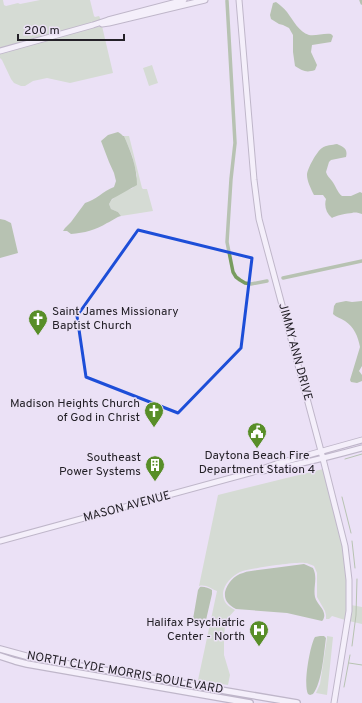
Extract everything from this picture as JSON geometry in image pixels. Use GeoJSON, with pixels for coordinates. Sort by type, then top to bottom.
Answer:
{"type":"FeatureCollection","features":[{"type":"Feature","properties":{"kind":"main road","name":"NORTH CLYDE MORRIS BOULEVARD"},"geometry":{"type":"LineString","coordinates":[[0,649],[33,658],[297,703]]}},
{"type":"Feature","properties":{"kind":"main road","name":"NORTH CLYDE MORRIS BOULEVARD"},"geometry":{"type":"LineString","coordinates":[[0,656],[27,664],[250,703]]}},
{"type":"Feature","properties":{"kind":"street"},"geometry":{"type":"LineString","coordinates":[[0,50],[184,0]]}},
{"type":"Feature","properties":{"kind":"street"},"geometry":{"type":"LineString","coordinates":[[93,25],[109,23],[205,0]]}},
{"type":"Feature","properties":{"kind":"street","name":"JIMMY ANN DRIVE"},"geometry":{"type":"LineString","coordinates":[[239,0],[254,180],[259,219],[345,546],[349,580],[349,610],[334,703]]}},
{"type":"Feature","properties":{"kind":"street","name":"MASON AVENUE"},"geometry":{"type":"LineString","coordinates":[[0,541],[253,472],[362,440]]}},
{"type":"Feature","properties":{"kind":"street","name":"MASON AVENUE"},"geometry":{"type":"LineString","coordinates":[[253,472],[279,469],[362,448]]}},
{"type":"Feature","properties":{"kind":"highlighted area"},"geometry":{"type":"Polygon","coordinates":[[[138,230],[252,258],[241,348],[178,413],[86,377],[77,316],[138,230]]]}},
{"type":"Feature","properties":{"kind":"shaded area"},"geometry":{"type":"Polygon","coordinates":[[[0,0],[3,0],[4,5],[6,6],[40,0],[90,0],[94,16],[99,16],[101,20],[0,48],[0,0]]]}},
{"type":"Feature","properties":{"kind":"shaded area"},"geometry":{"type":"Polygon","coordinates":[[[276,2],[285,9],[296,25],[305,33],[309,35],[331,34],[333,36],[331,42],[312,45],[311,52],[317,65],[315,70],[305,71],[295,66],[293,35],[289,28],[271,19],[270,15],[273,3],[276,2]]]}},
{"type":"Feature","properties":{"kind":"shaded area"},"geometry":{"type":"Polygon","coordinates":[[[102,26],[113,73],[70,83],[47,78],[33,81],[25,86],[21,86],[14,83],[11,79],[0,58],[0,53],[102,26]]]}},
{"type":"Feature","properties":{"kind":"shaded area"},"geometry":{"type":"Polygon","coordinates":[[[152,65],[158,83],[149,86],[143,68],[152,65]]]}},
{"type":"Feature","properties":{"kind":"shaded area"},"geometry":{"type":"Polygon","coordinates":[[[118,132],[124,136],[131,154],[135,166],[137,185],[112,199],[109,204],[111,209],[118,212],[121,216],[99,228],[90,231],[71,234],[67,231],[63,231],[85,203],[93,200],[114,187],[116,181],[114,173],[101,141],[108,135],[118,132]]]}},
{"type":"Feature","properties":{"kind":"shaded area"},"geometry":{"type":"Polygon","coordinates":[[[124,136],[129,136],[142,188],[147,189],[153,211],[121,216],[118,212],[111,209],[109,204],[116,196],[133,188],[137,176],[132,155],[124,136]]]}},
{"type":"Feature","properties":{"kind":"shaded area"},"geometry":{"type":"Polygon","coordinates":[[[337,144],[345,149],[346,157],[331,160],[326,173],[342,196],[351,196],[360,192],[362,193],[362,214],[353,213],[335,216],[332,218],[326,209],[326,199],[323,195],[314,195],[308,182],[307,172],[320,150],[324,147],[337,144]]]}},
{"type":"Feature","properties":{"kind":"shaded area"},"geometry":{"type":"Polygon","coordinates":[[[0,219],[11,223],[18,253],[0,258],[0,219]]]}},
{"type":"Feature","properties":{"kind":"shaded area"},"geometry":{"type":"Polygon","coordinates":[[[346,301],[362,301],[362,366],[359,371],[362,375],[362,381],[357,383],[351,382],[350,380],[360,347],[358,339],[351,326],[333,314],[336,303],[346,301]]]}},
{"type":"Feature","properties":{"kind":"shaded area"},"geometry":{"type":"Polygon","coordinates":[[[323,469],[343,547],[347,580],[347,605],[345,620],[332,616],[329,619],[326,619],[325,611],[317,597],[317,573],[314,566],[306,563],[293,563],[261,567],[240,572],[229,581],[225,586],[223,593],[226,604],[235,610],[226,620],[224,635],[224,655],[230,675],[228,685],[198,680],[217,591],[206,586],[199,586],[218,495],[323,469]]]}},
{"type":"Feature","properties":{"kind":"shaded area"},"geometry":{"type":"Polygon","coordinates":[[[304,564],[313,568],[315,579],[315,597],[324,614],[322,621],[287,613],[236,609],[226,600],[225,592],[227,586],[231,580],[240,574],[250,571],[304,564]]]}},
{"type":"Feature","properties":{"kind":"shaded area"},"geometry":{"type":"Polygon","coordinates":[[[200,587],[206,587],[212,590],[206,620],[201,623],[193,619],[198,590],[200,587]]]}},
{"type":"Feature","properties":{"kind":"shaded area"},"geometry":{"type":"Polygon","coordinates":[[[351,605],[362,607],[362,624],[349,621],[351,605]]]}},
{"type":"Feature","properties":{"kind":"shaded area"},"geometry":{"type":"Polygon","coordinates":[[[324,636],[326,638],[322,667],[319,683],[313,694],[310,695],[308,694],[306,682],[308,665],[313,641],[315,637],[324,636]]]}},
{"type":"Feature","properties":{"kind":"shaded area"},"geometry":{"type":"Polygon","coordinates":[[[327,636],[333,637],[327,695],[316,693],[320,684],[327,636]]]}},
{"type":"Feature","properties":{"kind":"waterway"},"geometry":{"type":"LineString","coordinates":[[227,1],[235,143],[227,242],[233,272],[236,277],[245,283],[251,284],[267,281]]}},
{"type":"Feature","properties":{"kind":"waterway"},"geometry":{"type":"LineString","coordinates":[[283,278],[362,261]]}},
{"type":"Feature","properties":{"kind":"waterway"},"geometry":{"type":"LineString","coordinates":[[345,459],[362,454]]}},
{"type":"Feature","properties":{"kind":"waterway"},"geometry":{"type":"LineString","coordinates":[[342,497],[351,533]]}},
{"type":"Feature","properties":{"kind":"waterway"},"geometry":{"type":"LineString","coordinates":[[352,541],[355,568]]}},
{"type":"Feature","properties":{"kind":"waterway"},"geometry":{"type":"LineString","coordinates":[[352,646],[356,615],[357,579]]}},
{"type":"Feature","properties":{"kind":"waterway"},"geometry":{"type":"LineString","coordinates":[[344,687],[350,655]]}},
{"type":"Feature","properties":{"kind":"waterway"},"geometry":{"type":"LineString","coordinates":[[349,663],[362,665]]}},
{"type":"Feature","properties":{"kind":"place","name":"Saint James Missionary Baptist Church"},"geometry":{"type":"Point","coordinates":[38,336]}},
{"type":"Feature","properties":{"kind":"place","name":"Madison Heights Church of God in Christ"},"geometry":{"type":"Point","coordinates":[154,428]}},
{"type":"Feature","properties":{"kind":"place","name":"Daytona Beach Fire Department Station 4"},"geometry":{"type":"Point","coordinates":[257,449]}},
{"type":"Feature","properties":{"kind":"place","name":"Southeast Power Systems"},"geometry":{"type":"Point","coordinates":[155,482]}},
{"type":"Feature","properties":{"kind":"place","name":"Halifax Psychiatric Center - North"},"geometry":{"type":"Point","coordinates":[259,647]}}]}
